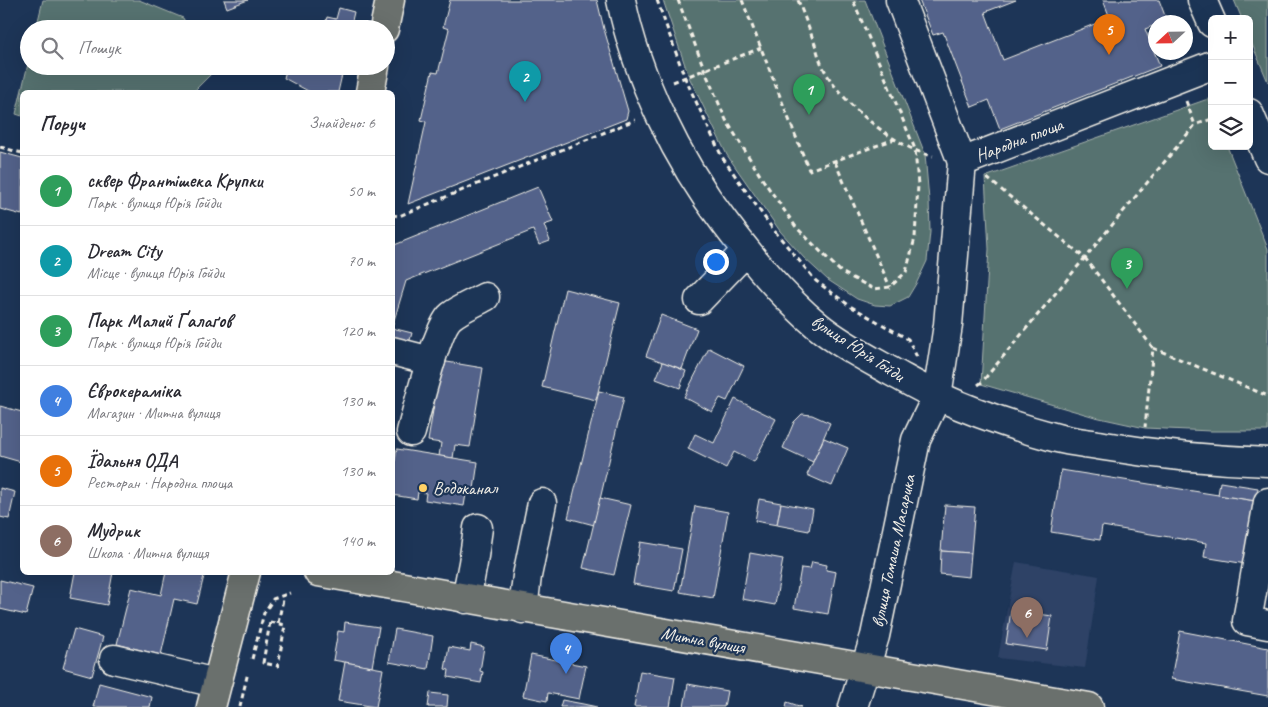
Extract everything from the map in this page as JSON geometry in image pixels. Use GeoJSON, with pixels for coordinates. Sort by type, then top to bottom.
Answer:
{"type":"FeatureCollection","features":[{"type":"Feature","properties":{"kind":"main road"},"geometry":{"type":"LineString","coordinates":[[386,20],[390,0]]}},
{"type":"Feature","properties":{"kind":"main road"},"geometry":{"type":"LineString","coordinates":[[370,90],[373,75]]}},
{"type":"Feature","properties":{"kind":"main road"},"geometry":{"type":"LineString","coordinates":[[214,695],[245,575]]}},
{"type":"Feature","properties":{"kind":"main road","name":"Митна вулиця"},"geometry":{"type":"LineString","coordinates":[[334,575],[1089,707]]}},
{"type":"Feature","properties":{"kind":"street","name":"вулиця Юрія Гойди"},"geometry":{"type":"LineString","coordinates":[[621,0],[626,24],[649,89],[681,156],[707,199],[746,251],[781,292],[820,327],[868,359],[936,396],[992,418],[1058,438],[1141,452],[1268,462]]}},
{"type":"Feature","properties":{"kind":"street"},"geometry":{"type":"LineString","coordinates":[[900,0],[962,162]]}},
{"type":"Feature","properties":{"kind":"street"},"geometry":{"type":"LineString","coordinates":[[1202,0],[1209,15]]}},
{"type":"Feature","properties":{"kind":"street","name":"Народна площа"},"geometry":{"type":"LineString","coordinates":[[936,396],[948,325],[962,162],[1208,67]]}},
{"type":"Feature","properties":{"kind":"street"},"geometry":{"type":"LineString","coordinates":[[1253,122],[1268,158]]}},
{"type":"Feature","properties":{"kind":"street"},"geometry":{"type":"LineString","coordinates":[[699,300],[746,251]]}},
{"type":"Feature","properties":{"kind":"street"},"geometry":{"type":"LineString","coordinates":[[411,432],[431,361],[450,316],[485,297]]}},
{"type":"Feature","properties":{"kind":"street"},"geometry":{"type":"LineString","coordinates":[[395,352],[431,361]]}},
{"type":"Feature","properties":{"kind":"street","name":"вулиця Томаша Масарика"},"geometry":{"type":"LineString","coordinates":[[853,707],[875,636],[916,440],[936,396]]}},
{"type":"Feature","properties":{"kind":"street"},"geometry":{"type":"LineString","coordinates":[[1268,502],[1247,621],[1268,625]]}},
{"type":"Feature","properties":{"kind":"street"},"geometry":{"type":"LineString","coordinates":[[522,609],[542,503]]}},
{"type":"Feature","properties":{"kind":"street"},"geometry":{"type":"LineString","coordinates":[[466,599],[478,528]]}},
{"type":"Feature","properties":{"kind":"street"},"geometry":{"type":"LineString","coordinates":[[114,659],[214,695]]}},
{"type":"Feature","properties":{"kind":"path"},"geometry":{"type":"LineString","coordinates":[[657,0],[685,78],[722,157],[772,228],[816,281],[850,306],[908,339],[936,396]]}},
{"type":"Feature","properties":{"kind":"path"},"geometry":{"type":"LineString","coordinates":[[678,0],[726,120],[763,180],[796,227],[842,272],[874,288],[890,287],[906,272],[915,238],[918,185],[915,149],[853,0]]}},
{"type":"Feature","properties":{"kind":"path"},"geometry":{"type":"LineString","coordinates":[[742,0],[809,170],[895,139]]}},
{"type":"Feature","properties":{"kind":"path"},"geometry":{"type":"LineString","coordinates":[[798,0],[824,69],[842,96],[868,120],[895,139],[925,154],[962,162]]}},
{"type":"Feature","properties":{"kind":"path"},"geometry":{"type":"LineString","coordinates":[[689,76],[761,48]]}},
{"type":"Feature","properties":{"kind":"path"},"geometry":{"type":"LineString","coordinates":[[1188,106],[1195,125]]}},
{"type":"Feature","properties":{"kind":"path"},"geometry":{"type":"LineString","coordinates":[[395,216],[659,110]]}},
{"type":"Feature","properties":{"kind":"path"},"geometry":{"type":"LineString","coordinates":[[981,384],[1195,125],[1208,120]]}},
{"type":"Feature","properties":{"kind":"path"},"geometry":{"type":"LineString","coordinates":[[0,147],[20,152]]}},
{"type":"Feature","properties":{"kind":"path"},"geometry":{"type":"LineString","coordinates":[[835,162],[890,287]]}},
{"type":"Feature","properties":{"kind":"path"},"geometry":{"type":"LineString","coordinates":[[986,177],[1085,258],[1153,348],[1268,396]]}},
{"type":"Feature","properties":{"kind":"path"},"geometry":{"type":"LineString","coordinates":[[1141,452],[1153,348]]}},
{"type":"Feature","properties":{"kind":"path"},"geometry":{"type":"LineString","coordinates":[[240,707],[264,613],[273,599],[290,593]]}},
{"type":"Feature","properties":{"kind":"path"},"geometry":{"type":"LineString","coordinates":[[278,623],[284,595]]}},
{"type":"Feature","properties":{"kind":"path"},"geometry":{"type":"LineString","coordinates":[[270,622],[278,623],[285,625],[278,666],[262,664],[270,622]]}},
{"type":"Feature","properties":{"kind":"shaded area"},"geometry":{"type":"Polygon","coordinates":[[[1016,562],[1099,576],[1085,668],[998,658],[1016,562]]]}},
{"type":"Feature","properties":{"kind":"green space"},"geometry":{"type":"Polygon","coordinates":[[[43,0],[139,0],[184,20],[38,20],[43,0]]]}},
{"type":"Feature","properties":{"kind":"green space"},"geometry":{"type":"Polygon","coordinates":[[[663,0],[865,0],[925,154],[930,232],[927,261],[908,297],[890,306],[875,305],[857,299],[828,280],[804,258],[780,231],[727,155],[689,77],[663,0]]]}},
{"type":"Feature","properties":{"kind":"green space"},"geometry":{"type":"Polygon","coordinates":[[[1234,0],[1268,0],[1268,82],[1253,46],[1253,15],[1240,15],[1234,0]]]}},
{"type":"Feature","properties":{"kind":"green space"},"geometry":{"type":"Polygon","coordinates":[[[25,75],[210,75],[195,90],[22,90],[25,75]]]}},
{"type":"Feature","properties":{"kind":"green space"},"geometry":{"type":"Polygon","coordinates":[[[20,97],[20,115],[16,114],[20,97]]]}},
{"type":"Feature","properties":{"kind":"green space"},"geometry":{"type":"Polygon","coordinates":[[[1208,99],[1208,150],[1229,150],[1268,249],[1268,431],[1145,428],[1095,417],[981,384],[989,249],[985,177],[1208,99]]]}},
{"type":"Feature","properties":{"kind":"building"},"geometry":{"type":"Polygon","coordinates":[[[224,0],[248,0],[227,8],[224,0]]]}},
{"type":"Feature","properties":{"kind":"building"},"geometry":{"type":"Polygon","coordinates":[[[450,0],[597,0],[628,111],[626,119],[408,204],[426,122],[421,120],[432,72],[438,73],[449,29],[443,27],[450,0]]]}},
{"type":"Feature","properties":{"kind":"building"},"geometry":{"type":"Polygon","coordinates":[[[919,0],[1016,0],[985,12],[1003,60],[1110,18],[1103,0],[1159,0],[1165,15],[1148,15],[1148,28],[1145,29],[1148,36],[1148,60],[1158,60],[1160,66],[1000,129],[989,100],[972,107],[943,32],[933,35],[919,0]]]}},
{"type":"Feature","properties":{"kind":"building"},"geometry":{"type":"Polygon","coordinates":[[[339,8],[354,12],[352,20],[326,20],[327,17],[336,19],[339,8]]]}},
{"type":"Feature","properties":{"kind":"building"},"geometry":{"type":"Polygon","coordinates":[[[285,75],[342,75],[338,90],[306,90],[284,78],[285,75]]]}},
{"type":"Feature","properties":{"kind":"building"},"geometry":{"type":"Polygon","coordinates":[[[0,152],[20,157],[20,214],[0,209],[0,152]]]}},
{"type":"Feature","properties":{"kind":"building"},"geometry":{"type":"Polygon","coordinates":[[[538,187],[553,222],[544,225],[550,241],[539,245],[533,230],[406,281],[395,317],[395,245],[538,187]]]}},
{"type":"Feature","properties":{"kind":"building"},"geometry":{"type":"Polygon","coordinates":[[[565,289],[620,303],[596,400],[542,387],[565,289]]]}},
{"type":"Feature","properties":{"kind":"building"},"geometry":{"type":"Polygon","coordinates":[[[661,315],[697,329],[682,369],[646,356],[661,315]]]}},
{"type":"Feature","properties":{"kind":"building"},"geometry":{"type":"Polygon","coordinates":[[[395,329],[412,333],[408,347],[395,343],[395,329]]]}},
{"type":"Feature","properties":{"kind":"building"},"geometry":{"type":"Polygon","coordinates":[[[709,348],[744,366],[727,401],[720,398],[712,412],[684,397],[709,348]]]}},
{"type":"Feature","properties":{"kind":"building"},"geometry":{"type":"Polygon","coordinates":[[[441,361],[483,368],[470,447],[455,445],[453,458],[439,456],[441,443],[428,441],[441,361]]]}},
{"type":"Feature","properties":{"kind":"building"},"geometry":{"type":"Polygon","coordinates":[[[663,362],[686,371],[680,388],[656,379],[663,362]]]}},
{"type":"Feature","properties":{"kind":"building"},"geometry":{"type":"Polygon","coordinates":[[[599,391],[624,397],[594,525],[568,518],[599,391]]]}},
{"type":"Feature","properties":{"kind":"building"},"geometry":{"type":"Polygon","coordinates":[[[735,399],[776,419],[754,462],[734,452],[726,468],[688,449],[695,434],[714,443],[735,399]]]}},
{"type":"Feature","properties":{"kind":"building"},"geometry":{"type":"Polygon","coordinates":[[[0,406],[20,411],[20,462],[0,456],[0,406]]]}},
{"type":"Feature","properties":{"kind":"building"},"geometry":{"type":"Polygon","coordinates":[[[802,414],[812,415],[830,423],[813,462],[783,448],[794,422],[802,414]]]}},
{"type":"Feature","properties":{"kind":"building"},"geometry":{"type":"Polygon","coordinates":[[[824,438],[848,448],[832,486],[807,475],[824,438]]]}},
{"type":"Feature","properties":{"kind":"building"},"geometry":{"type":"Polygon","coordinates":[[[397,449],[478,462],[473,496],[466,494],[464,506],[425,500],[426,493],[418,492],[417,499],[395,495],[397,449]]]}},
{"type":"Feature","properties":{"kind":"building"},"geometry":{"type":"Polygon","coordinates":[[[1061,470],[1256,501],[1246,564],[1204,557],[1206,543],[1102,526],[1100,540],[1051,532],[1061,470]]]}},
{"type":"Feature","properties":{"kind":"building"},"geometry":{"type":"Polygon","coordinates":[[[1220,482],[1258,488],[1256,501],[1218,495],[1220,482]]]}},
{"type":"Feature","properties":{"kind":"building"},"geometry":{"type":"Polygon","coordinates":[[[0,488],[15,492],[9,519],[0,517],[0,488]]]}},
{"type":"Feature","properties":{"kind":"building"},"geometry":{"type":"Polygon","coordinates":[[[600,498],[631,505],[614,575],[583,568],[600,498]]]}},
{"type":"Feature","properties":{"kind":"building"},"geometry":{"type":"Polygon","coordinates":[[[759,499],[781,503],[777,525],[755,521],[759,499]]]}},
{"type":"Feature","properties":{"kind":"building"},"geometry":{"type":"Polygon","coordinates":[[[781,503],[813,509],[809,531],[777,525],[781,503]]]}},
{"type":"Feature","properties":{"kind":"building"},"geometry":{"type":"Polygon","coordinates":[[[945,505],[975,507],[971,553],[941,551],[945,505]]]}},
{"type":"Feature","properties":{"kind":"building"},"geometry":{"type":"Polygon","coordinates":[[[695,506],[728,512],[713,598],[680,592],[695,506]]]}},
{"type":"Feature","properties":{"kind":"building"},"geometry":{"type":"Polygon","coordinates":[[[640,542],[682,549],[674,591],[633,584],[640,542]]]}},
{"type":"Feature","properties":{"kind":"building"},"geometry":{"type":"Polygon","coordinates":[[[941,551],[971,553],[969,577],[940,574],[941,551]]]}},
{"type":"Feature","properties":{"kind":"building"},"geometry":{"type":"Polygon","coordinates":[[[750,553],[783,559],[775,605],[742,599],[750,553]]]}},
{"type":"Feature","properties":{"kind":"building"},"geometry":{"type":"Polygon","coordinates":[[[812,562],[827,565],[826,570],[836,572],[828,614],[794,608],[801,568],[810,569],[812,562]]]}},
{"type":"Feature","properties":{"kind":"building"},"geometry":{"type":"Polygon","coordinates":[[[74,575],[112,575],[107,605],[70,598],[74,575]]]}},
{"type":"Feature","properties":{"kind":"building"},"geometry":{"type":"Polygon","coordinates":[[[165,575],[204,575],[197,604],[174,599],[161,655],[117,644],[131,588],[161,595],[165,575]]]}},
{"type":"Feature","properties":{"kind":"building"},"geometry":{"type":"Polygon","coordinates":[[[0,580],[33,588],[26,615],[0,609],[0,580]]]}},
{"type":"Feature","properties":{"kind":"building"},"geometry":{"type":"Polygon","coordinates":[[[1011,610],[1052,616],[1047,650],[1006,644],[1011,610]]]}},
{"type":"Feature","properties":{"kind":"building"},"geometry":{"type":"Polygon","coordinates":[[[345,622],[379,627],[372,667],[333,660],[338,631],[344,632],[345,622]]]}},
{"type":"Feature","properties":{"kind":"building"},"geometry":{"type":"Polygon","coordinates":[[[74,629],[103,637],[92,676],[63,668],[74,629]]]}},
{"type":"Feature","properties":{"kind":"building"},"geometry":{"type":"Polygon","coordinates":[[[395,629],[433,636],[428,669],[389,662],[395,629]]]}},
{"type":"Feature","properties":{"kind":"building"},"geometry":{"type":"Polygon","coordinates":[[[1180,631],[1268,648],[1268,696],[1171,679],[1180,631]]]}},
{"type":"Feature","properties":{"kind":"building"},"geometry":{"type":"Polygon","coordinates":[[[471,644],[484,647],[480,671],[483,672],[481,683],[448,677],[449,670],[445,669],[449,647],[470,651],[471,644]]]}},
{"type":"Feature","properties":{"kind":"building"},"geometry":{"type":"Polygon","coordinates":[[[531,655],[586,666],[579,699],[548,693],[547,701],[523,696],[531,655]]]}},
{"type":"Feature","properties":{"kind":"building"},"geometry":{"type":"Polygon","coordinates":[[[345,662],[383,669],[376,707],[338,701],[345,662]]]}},
{"type":"Feature","properties":{"kind":"building"},"geometry":{"type":"Polygon","coordinates":[[[640,671],[675,677],[670,707],[634,707],[640,671]]]}},
{"type":"Feature","properties":{"kind":"building"},"geometry":{"type":"Polygon","coordinates":[[[99,683],[152,697],[150,707],[93,707],[99,683]]]}},
{"type":"Feature","properties":{"kind":"building"},"geometry":{"type":"Polygon","coordinates":[[[688,684],[727,691],[724,707],[684,707],[688,684]]]}},
{"type":"Feature","properties":{"kind":"building"},"geometry":{"type":"Polygon","coordinates":[[[430,693],[448,695],[447,707],[428,707],[430,693]]]}},
{"type":"Feature","properties":{"kind":"building"},"geometry":{"type":"Polygon","coordinates":[[[562,700],[583,704],[597,707],[560,707],[562,700]]]}},
{"type":"Feature","properties":{"kind":"building"},"geometry":{"type":"Polygon","coordinates":[[[787,702],[802,707],[786,707],[787,702]]]}},
{"type":"Feature","properties":{"kind":"place","name":"Їдальня ОДА"},"geometry":{"type":"Point","coordinates":[1109,55]}},
{"type":"Feature","properties":{"kind":"place","name":"Dream City"},"geometry":{"type":"Point","coordinates":[525,102]}},
{"type":"Feature","properties":{"kind":"place","name":"сквер Франтішека Крупки"},"geometry":{"type":"Point","coordinates":[809,115]}},
{"type":"Feature","properties":{"kind":"place","name":"Парк Малий Ґалаґов"},"geometry":{"type":"Point","coordinates":[1127,289]}},
{"type":"Feature","properties":{"kind":"place","name":"Водоканал"},"geometry":{"type":"Point","coordinates":[423,488]}},
{"type":"Feature","properties":{"kind":"place","name":"Мудрик"},"geometry":{"type":"Point","coordinates":[1027,638]}},
{"type":"Feature","properties":{"kind":"place","name":"Єврокераміка"},"geometry":{"type":"Point","coordinates":[566,674]}}]}
